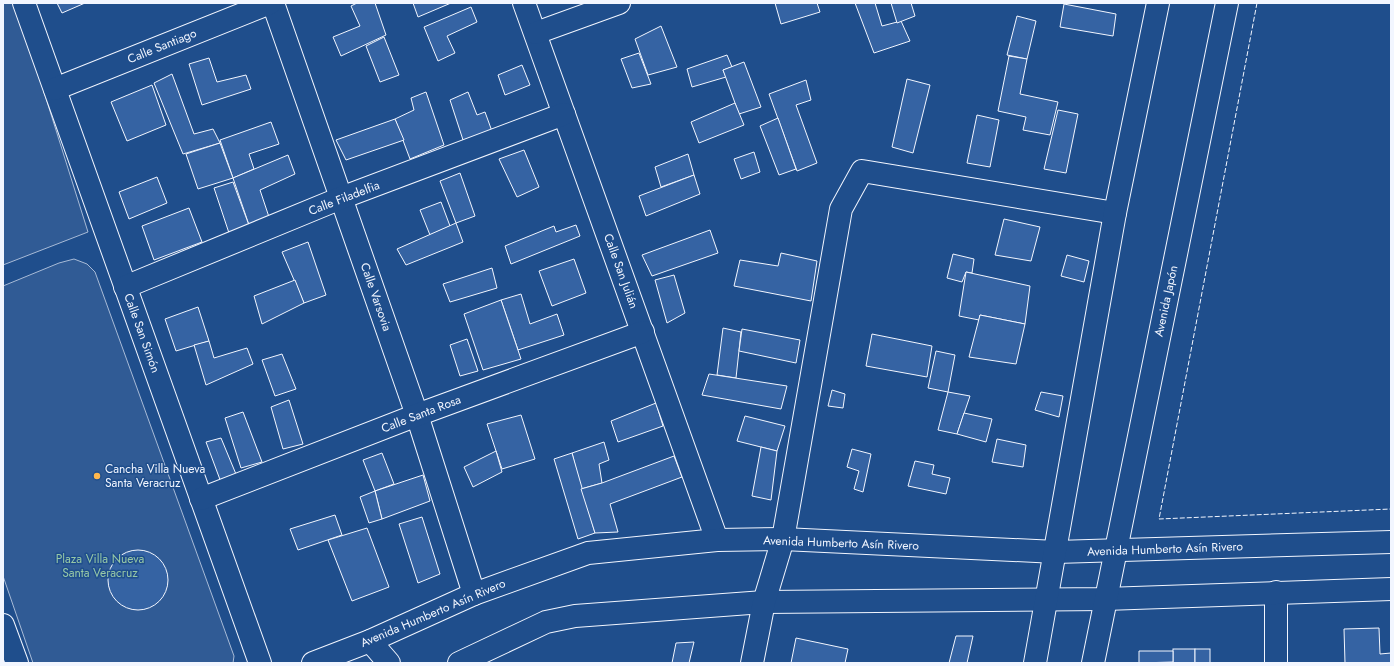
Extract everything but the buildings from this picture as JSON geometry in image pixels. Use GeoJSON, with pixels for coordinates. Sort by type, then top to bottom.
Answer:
{"type":"FeatureCollection","features":[{"type":"Feature","properties":{"kind":"street","name":"Calle San Simón"},"geometry":{"type":"LineString","coordinates":[[24,3],[260,663]]}},
{"type":"Feature","properties":{"kind":"street","name":"Calle Santiago"},"geometry":{"type":"LineString","coordinates":[[55,89],[271,3]]}},
{"type":"Feature","properties":{"kind":"street","name":"Calle Varsovia"},"geometry":{"type":"LineString","coordinates":[[271,3],[417,415],[474,594]]}},
{"type":"Feature","properties":{"kind":"street","name":"Calle San Julián"},"geometry":{"type":"LineString","coordinates":[[524,3],[717,540]]}},
{"type":"Feature","properties":{"kind":"street"},"geometry":{"type":"LineString","coordinates":[[536,33],[619,3]]}},
{"type":"Feature","properties":{"kind":"street"},"geometry":{"type":"LineString","coordinates":[[1035,663],[1056,552],[1115,213],[1158,3]]}},
{"type":"Feature","properties":{"kind":"street","name":"Avenida Japón"},"geometry":{"type":"LineString","coordinates":[[1093,663],[1227,3]]}},
{"type":"Feature","properties":{"kind":"street","name":"Calle Filadelfia"},"geometry":{"type":"LineString","coordinates":[[125,287],[341,198],[564,114]]}},
{"type":"Feature","properties":{"kind":"street"},"geometry":{"type":"LineString","coordinates":[[752,663],[764,602],[783,539],[842,209],[862,170],[1115,213]]}},
{"type":"Feature","properties":{"kind":"street","name":"Calle Santa Rosa"},"geometry":{"type":"LineString","coordinates":[[201,499],[417,415],[643,332]]}},
{"type":"Feature","properties":{"kind":"street","name":"Avenida Humberto Asín Rivero"},"geometry":{"type":"LineString","coordinates":[[313,663],[370,641],[474,594],[588,553],[717,540],[783,539],[1056,552],[1391,542]]}},
{"type":"Feature","properties":{"kind":"street"},"geometry":{"type":"LineString","coordinates":[[459,663],[546,622],[574,616],[764,602],[1105,599],[1391,589]]}},
{"type":"Feature","properties":{"kind":"street"},"geometry":{"type":"LineString","coordinates":[[1276,592],[1276,663]]}},
{"type":"Feature","properties":{"kind":"street"},"geometry":{"type":"LineString","coordinates":[[3,625],[17,663]]}},
{"type":"Feature","properties":{"kind":"street"},"geometry":{"type":"LineString","coordinates":[[370,641],[389,663]]}},
{"type":"Feature","properties":{"kind":"shaded area"},"geometry":{"type":"Polygon","coordinates":[[[3,3],[16,3],[88,232],[3,265],[3,3]]]}},
{"type":"Feature","properties":{"kind":"shaded area","name":"Plaza Villa Nueva Santa Veracruz"},"geometry":{"type":"Polygon","coordinates":[[[74,259],[87,264],[95,272],[234,656],[233,663],[33,663],[3,576],[3,286],[59,263],[74,259]]]}},
{"type":"Feature","properties":{"kind":"fence"},"geometry":{"type":"LineString","coordinates":[[1257,3],[1159,519],[1391,509]]}},
{"type":"Feature","properties":{"kind":"place","name":"Cancha Villa Nueva Santa Veracruz"},"geometry":{"type":"Point","coordinates":[97,476]}}]}
